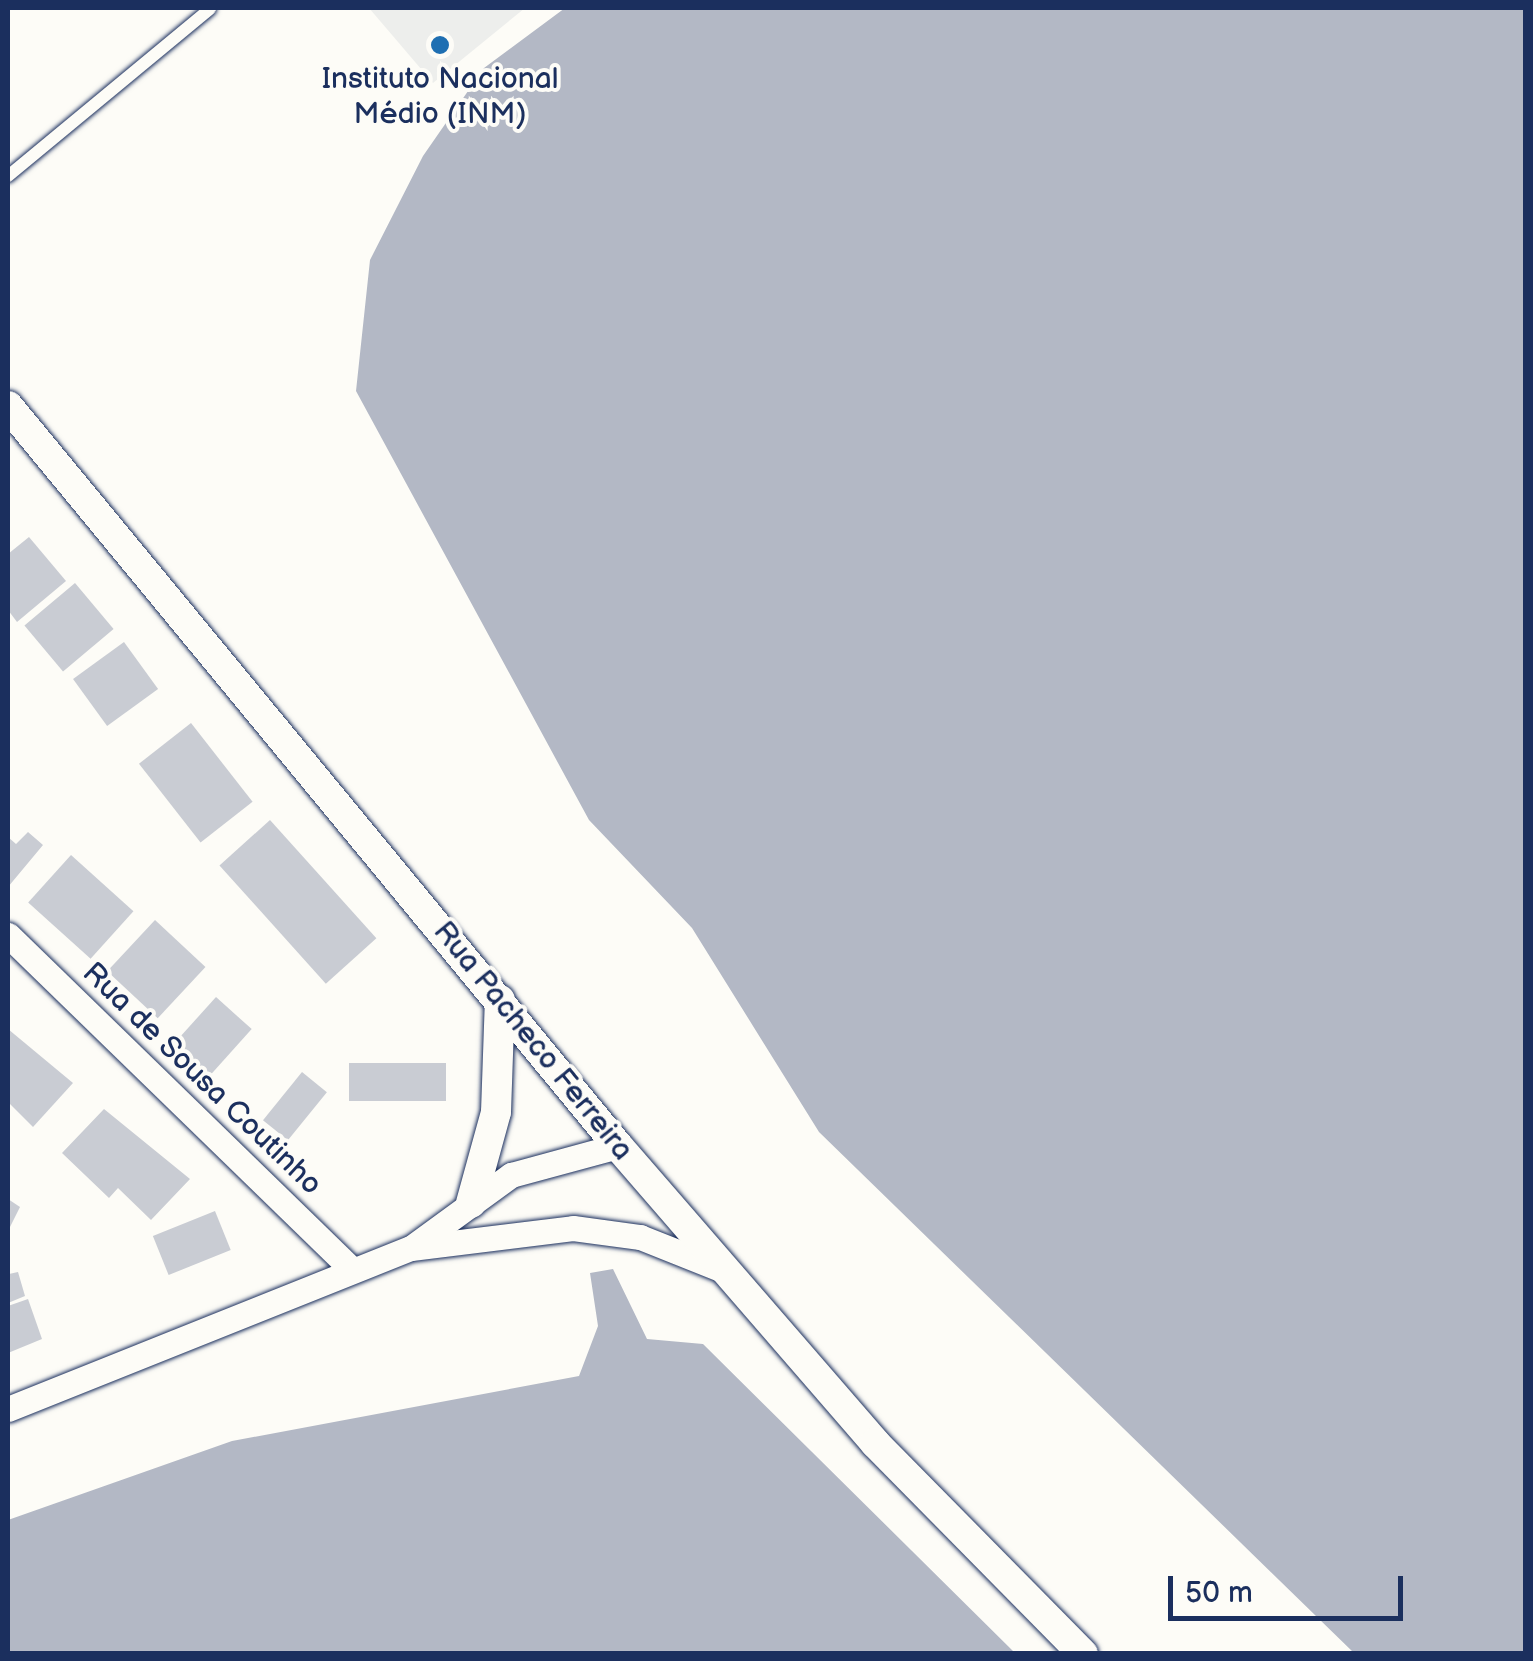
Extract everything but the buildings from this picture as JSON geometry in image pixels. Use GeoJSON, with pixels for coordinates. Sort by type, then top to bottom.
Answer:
{"type":"FeatureCollection","features":[{"type":"Feature","properties":{"kind":"street","name":"Rua Pacheco Ferreira"},"geometry":{"type":"LineString","coordinates":[[8,406],[618,1146],[910,1480],[1082,1654]]}},
{"type":"Feature","properties":{"kind":"street","name":"Rua de Sousa Coutinho"},"geometry":{"type":"LineString","coordinates":[[8,935],[352,1270]]}},
{"type":"Feature","properties":{"kind":"street"},"geometry":{"type":"LineString","coordinates":[[471,1202],[496,1112],[500,1000]]}},
{"type":"Feature","properties":{"kind":"street"},"geometry":{"type":"LineString","coordinates":[[411,1248],[471,1202],[550,1160],[618,1146]]}},
{"type":"Feature","properties":{"kind":"street"},"geometry":{"type":"LineString","coordinates":[[8,1409],[411,1248],[573,1228],[640,1237],[733,1274]]}},
{"type":"Feature","properties":{"kind":"lane"},"geometry":{"type":"LineString","coordinates":[[8,176],[210,10]]}},
{"type":"Feature","properties":{"kind":"shaded area","name":"Instituto Nacional Médio (INM)"},"geometry":{"type":"Polygon","coordinates":[[[369,8],[525,8],[433,83],[369,8]]]}},
{"type":"Feature","properties":{"kind":"shaded area"},"geometry":{"type":"Polygon","coordinates":[[[565,8],[1525,8],[1525,1653],[1354,1653],[819,1132],[692,928],[589,820],[356,391],[370,260],[423,156],[484,68],[565,8]]]}},
{"type":"Feature","properties":{"kind":"shaded area"},"geometry":{"type":"Polygon","coordinates":[[[613,1269],[647,1339],[703,1344],[1015,1653],[8,1653],[8,1520],[232,1441],[579,1376],[598,1326],[590,1273],[613,1269]]]}},
{"type":"Feature","properties":{"kind":"place","name":"Instituto Nacional Médio (INM)"},"geometry":{"type":"Point","coordinates":[440,45]}}]}
